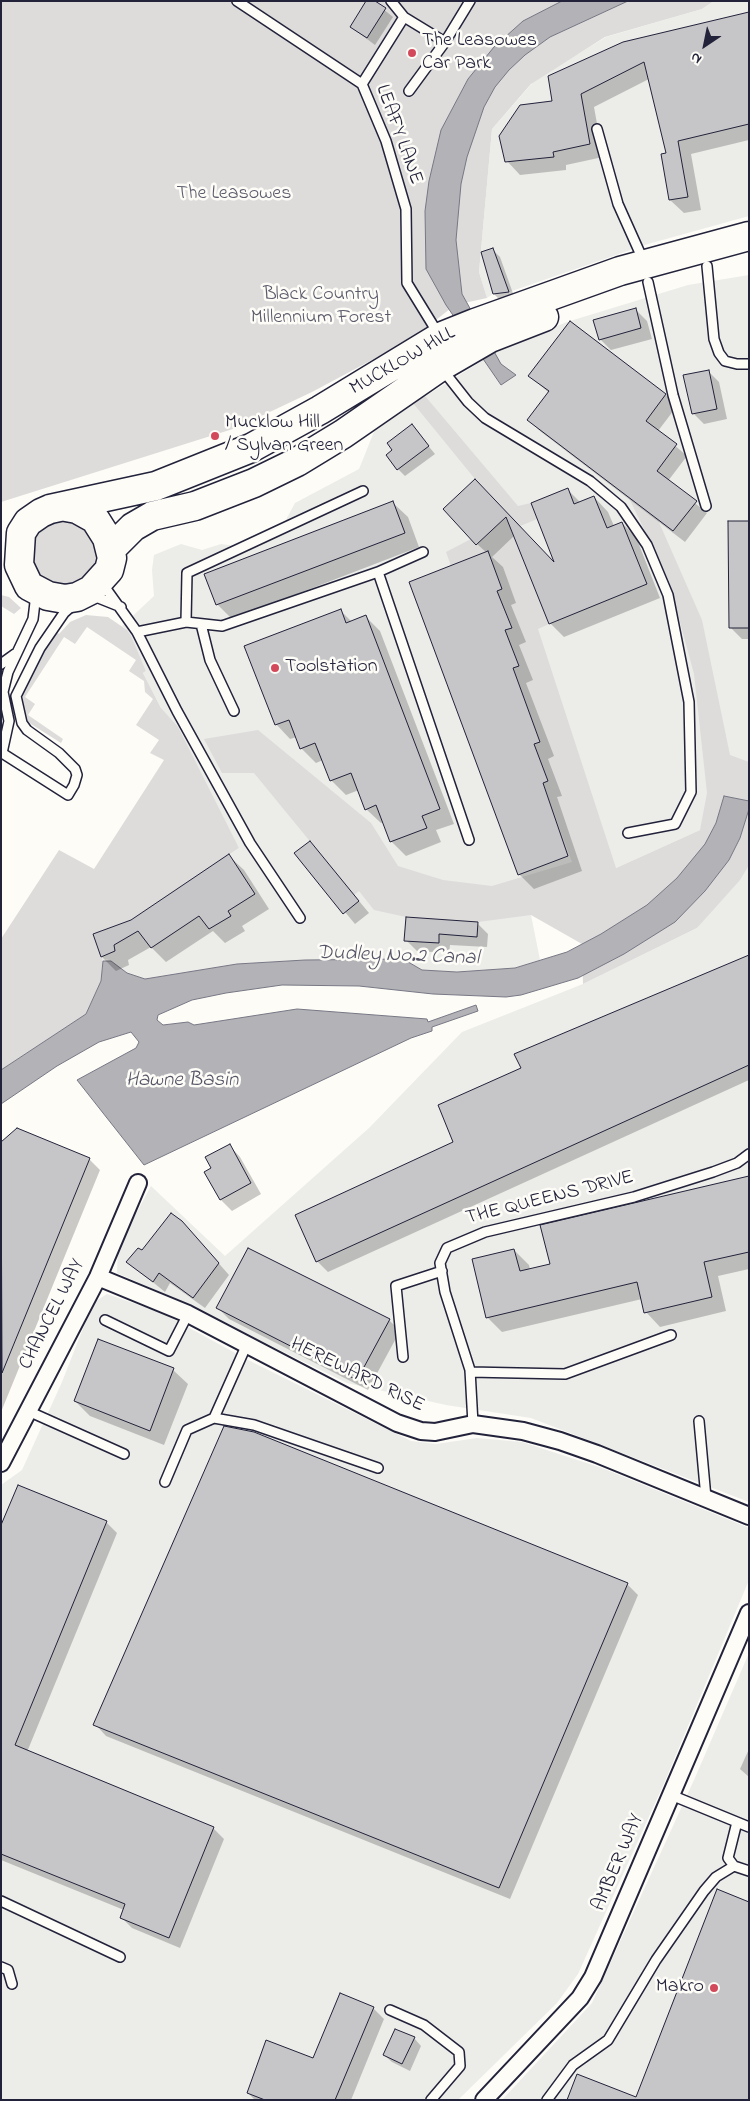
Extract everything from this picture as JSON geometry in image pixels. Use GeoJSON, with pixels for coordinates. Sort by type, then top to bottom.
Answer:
{"type":"FeatureCollection","features":[{"type":"Feature","properties":{"kind":"highway","name":"MUCKLOW HILL"},"geometry":{"type":"LineString","coordinates":[[111,549],[133,527],[152,516],[195,506],[254,483],[296,462],[343,434],[440,367],[500,334],[647,273],[749,236]]}},
{"type":"Feature","properties":{"kind":"highway","name":"MUCKLOW HILL"},"geometry":{"type":"LineString","coordinates":[[20,581],[11,538],[28,522],[50,509],[156,486],[250,448],[320,410],[440,338],[525,304],[647,273],[707,266],[749,255]]}},
{"type":"Feature","properties":{"kind":"highway"},"geometry":{"type":"LineString","coordinates":[[20,581],[48,596],[65,599],[93,587],[109,570],[111,549],[102,526],[85,512],[66,507]]}},
{"type":"Feature","properties":{"kind":"street","name":"CHANCEL WAY"},"geometry":{"type":"LineString","coordinates":[[1,1463],[98,1277],[138,1183]]}},
{"type":"Feature","properties":{"kind":"street","name":"HEREWARD RISE"},"geometry":{"type":"LineString","coordinates":[[98,1277],[188,1314],[396,1423],[421,1431],[435,1432],[473,1424],[523,1431],[560,1441],[749,1516]]}},
{"type":"Feature","properties":{"kind":"street","name":"AMBER WAY"},"geometry":{"type":"LineString","coordinates":[[484,2100],[580,1998],[593,1977],[749,1613]]}},
{"type":"Feature","properties":{"kind":"lane","name":"LEAFY LANE"},"geometry":{"type":"LineString","coordinates":[[237,1],[362,84],[386,141],[406,209],[407,283],[440,338]]}},
{"type":"Feature","properties":{"kind":"lane"},"geometry":{"type":"LineString","coordinates":[[391,1],[404,17],[445,42]]}},
{"type":"Feature","properties":{"kind":"lane"},"geometry":{"type":"LineString","coordinates":[[409,91],[445,42],[470,1]]}},
{"type":"Feature","properties":{"kind":"lane"},"geometry":{"type":"LineString","coordinates":[[362,84],[404,17]]}},
{"type":"Feature","properties":{"kind":"lane"},"geometry":{"type":"LineString","coordinates":[[598,128],[618,204],[647,273],[673,395],[706,506]]}},
{"type":"Feature","properties":{"kind":"lane"},"geometry":{"type":"LineString","coordinates":[[707,266],[714,339],[719,353],[725,360],[737,364],[749,364]]}},
{"type":"Feature","properties":{"kind":"lane"},"geometry":{"type":"LineString","coordinates":[[440,367],[468,402],[485,418],[590,481],[621,507],[647,545],[668,595],[690,702],[692,792],[675,824],[628,833]]}},
{"type":"Feature","properties":{"kind":"lane"},"geometry":{"type":"LineString","coordinates":[[186,622],[187,573],[363,491]]}},
{"type":"Feature","properties":{"kind":"lane"},"geometry":{"type":"LineString","coordinates":[[137,632],[186,622],[222,626],[378,572],[423,552]]}},
{"type":"Feature","properties":{"kind":"lane"},"geometry":{"type":"LineString","coordinates":[[378,572],[469,840]]}},
{"type":"Feature","properties":{"kind":"lane"},"geometry":{"type":"LineString","coordinates":[[20,581],[37,596],[33,619],[16,653],[2,691],[9,720],[2,753],[68,795],[77,775],[75,768],[59,753],[27,730],[22,723],[16,696],[30,665],[54,626],[64,613],[93,587]]}},
{"type":"Feature","properties":{"kind":"lane"},"geometry":{"type":"LineString","coordinates":[[93,587],[120,607],[137,632],[177,711],[250,843],[300,918]]}},
{"type":"Feature","properties":{"kind":"lane"},"geometry":{"type":"LineString","coordinates":[[93,587],[120,607]]}},
{"type":"Feature","properties":{"kind":"lane"},"geometry":{"type":"LineString","coordinates":[[201,624],[210,660],[234,711]]}},
{"type":"Feature","properties":{"kind":"lane"},"geometry":{"type":"LineString","coordinates":[[1,664],[16,653]]}},
{"type":"Feature","properties":{"kind":"lane","name":"THE QUEENS DRIVE"},"geometry":{"type":"LineString","coordinates":[[473,1424],[470,1372],[445,1292],[440,1263],[447,1248],[456,1242],[485,1232],[634,1197],[714,1172],[738,1163],[749,1154]]}},
{"type":"Feature","properties":{"kind":"lane"},"geometry":{"type":"LineString","coordinates":[[403,1357],[396,1286],[442,1271]]}},
{"type":"Feature","properties":{"kind":"lane"},"geometry":{"type":"LineString","coordinates":[[105,1320],[169,1351],[188,1314]]}},
{"type":"Feature","properties":{"kind":"lane"},"geometry":{"type":"LineString","coordinates":[[470,1372],[565,1374],[671,1335]]}},
{"type":"Feature","properties":{"kind":"lane"},"geometry":{"type":"LineString","coordinates":[[214,1418],[247,1344]]}},
{"type":"Feature","properties":{"kind":"lane"},"geometry":{"type":"LineString","coordinates":[[28,1411],[124,1454]]}},
{"type":"Feature","properties":{"kind":"lane"},"geometry":{"type":"LineString","coordinates":[[165,1482],[187,1430],[214,1418],[254,1425],[378,1468]]}},
{"type":"Feature","properties":{"kind":"lane"},"geometry":{"type":"LineString","coordinates":[[700,1421],[706,1498]]}},
{"type":"Feature","properties":{"kind":"lane"},"geometry":{"type":"LineString","coordinates":[[672,1795],[749,1827]]}},
{"type":"Feature","properties":{"kind":"lane"},"geometry":{"type":"LineString","coordinates":[[737,1822],[728,1858],[734,1866],[749,1871]]}},
{"type":"Feature","properties":{"kind":"lane"},"geometry":{"type":"LineString","coordinates":[[547,2100],[573,2065],[608,2040],[656,1960],[704,1891],[716,1877],[734,1866]]}},
{"type":"Feature","properties":{"kind":"lane"},"geometry":{"type":"LineString","coordinates":[[1,1901],[120,1957]]}},
{"type":"Feature","properties":{"kind":"lane"},"geometry":{"type":"LineString","coordinates":[[1,1967],[8,1970],[12,1984]]}},
{"type":"Feature","properties":{"kind":"lane"},"geometry":{"type":"LineString","coordinates":[[390,2010],[424,2025],[459,2052],[460,2066],[431,2100]]}},
{"type":"Feature","properties":{"kind":"shaded area"},"geometry":{"type":"Polygon","coordinates":[[[714,1],[749,1],[749,216],[648,244],[509,292],[493,294],[487,298],[479,272],[492,129],[535,80],[606,37],[702,9],[714,1]]]}},
{"type":"Feature","properties":{"kind":"shaded area"},"geometry":{"type":"Polygon","coordinates":[[[749,275],[749,804],[700,830],[616,868],[531,915],[540,960],[515,968],[457,972],[422,970],[403,959],[305,960],[237,964],[145,979],[127,973],[107,959],[103,961],[93,934],[131,920],[239,848],[162,730],[161,708],[143,673],[146,671],[127,630],[122,626],[154,596],[152,570],[154,555],[181,544],[202,550],[221,544],[236,546],[282,527],[295,503],[359,469],[376,427],[509,344],[570,321],[688,285],[749,275]]]}},
{"type":"Feature","properties":{"kind":"shaded area"},"geometry":{"type":"Polygon","coordinates":[[[749,860],[749,1502],[531,1418],[446,1405],[347,1383],[167,1295],[117,1273],[118,1247],[151,1186],[225,1256],[369,1128],[462,1032],[583,984],[697,928],[749,860]]]}},
{"type":"Feature","properties":{"kind":"shaded area"},"geometry":{"type":"Polygon","coordinates":[[[107,1294],[162,1313],[248,1360],[411,1441],[436,1444],[477,1438],[522,1442],[602,1468],[749,1528],[749,1580],[665,1781],[578,1974],[557,2003],[458,2100],[1,2100],[1,1485],[22,1470],[62,1382],[93,1303],[107,1294]]]}},
{"type":"Feature","properties":{"kind":"shaded area"},"geometry":{"type":"Polygon","coordinates":[[[749,1653],[749,2100],[502,2100],[592,2003],[694,1780],[749,1653]]]}},
{"type":"Feature","properties":{"kind":"green space","name":"The Leasowes"},"geometry":{"type":"Polygon","coordinates":[[[1,1],[714,1],[702,9],[605,37],[531,84],[492,129],[479,272],[487,298],[455,305],[413,338],[312,392],[236,428],[1,502],[1,1]]]}},
{"type":"Feature","properties":{"kind":"green space"},"geometry":{"type":"Polygon","coordinates":[[[425,396],[518,506],[531,503],[537,519],[511,530],[549,624],[538,629],[616,868],[700,830],[707,793],[694,674],[669,581],[629,498],[658,520],[702,620],[730,755],[749,762],[749,865],[740,880],[697,928],[583,984],[582,944],[531,915],[478,922],[406,917],[374,910],[359,891],[354,895],[254,773],[222,773],[204,739],[258,730],[371,823],[398,866],[443,880],[492,886],[572,862],[543,783],[548,781],[534,744],[540,741],[513,668],[519,665],[505,630],[512,627],[497,591],[502,588],[488,551],[451,566],[446,552],[471,539],[475,479],[413,403],[425,396]]]}},
{"type":"Feature","properties":{"kind":"green space"},"geometry":{"type":"Polygon","coordinates":[[[63,518],[82,525],[96,542],[97,554],[92,572],[84,582],[66,589],[33,575],[33,532],[42,524],[63,518]]]}},
{"type":"Feature","properties":{"kind":"green space"},"geometry":{"type":"Polygon","coordinates":[[[1,595],[9,597],[21,608],[14,614],[1,606],[1,595]]]}},
{"type":"Feature","properties":{"kind":"green space"},"geometry":{"type":"Polygon","coordinates":[[[86,615],[108,617],[127,630],[131,636],[146,671],[143,673],[161,708],[178,727],[239,848],[131,920],[93,934],[103,961],[101,981],[86,1014],[1,1070],[1,939],[59,850],[94,869],[164,760],[150,753],[159,740],[136,725],[153,699],[145,692],[144,681],[129,671],[136,660],[87,627],[75,644],[64,637],[25,697],[35,704],[28,715],[63,739],[61,743],[31,724],[25,718],[22,706],[23,691],[48,644],[56,631],[59,634],[70,622],[86,615]]]}},
{"type":"Feature","properties":{"kind":"water"},"geometry":{"type":"Polygon","coordinates":[[[562,1],[628,1],[550,37],[525,55],[509,70],[495,87],[484,107],[467,157],[461,184],[456,240],[462,294],[501,364],[516,375],[501,385],[446,305],[426,269],[425,211],[429,181],[441,130],[468,79],[494,47],[523,21],[562,1]]]}},
{"type":"Feature","properties":{"kind":"water","name":"Hawne Basin"},"geometry":{"type":"Polygon","coordinates":[[[724,796],[749,801],[749,809],[740,838],[729,860],[705,891],[675,922],[624,954],[578,978],[521,995],[506,997],[433,994],[359,986],[282,985],[192,1000],[158,1015],[157,1020],[163,1025],[188,1022],[194,1025],[297,1009],[427,1019],[428,1022],[476,1005],[478,1011],[432,1027],[432,1031],[411,1038],[144,1165],[77,1080],[136,1048],[139,1042],[131,1032],[99,1042],[57,1066],[1,1104],[1,1070],[86,1014],[101,981],[103,961],[111,961],[127,973],[145,979],[237,964],[305,960],[403,959],[422,970],[457,972],[515,968],[567,952],[601,934],[647,905],[677,878],[705,844],[716,823],[724,796]]]}},
{"type":"Feature","properties":{"kind":"building"},"geometry":{"type":"Polygon","coordinates":[[[366,1],[375,1],[386,8],[367,38],[350,27],[366,1]]]}},
{"type":"Feature","properties":{"kind":"building"},"geometry":{"type":"Polygon","coordinates":[[[749,12],[749,124],[678,141],[688,197],[669,200],[661,154],[666,153],[644,62],[581,94],[590,144],[553,152],[554,157],[505,162],[499,136],[520,105],[552,101],[548,76],[623,42],[749,12]]]}},
{"type":"Feature","properties":{"kind":"building"},"geometry":{"type":"Polygon","coordinates":[[[493,248],[509,292],[493,294],[481,252],[493,248]]]}},
{"type":"Feature","properties":{"kind":"building"},"geometry":{"type":"Polygon","coordinates":[[[636,308],[641,328],[599,340],[593,320],[636,308]]]}},
{"type":"Feature","properties":{"kind":"building"},"geometry":{"type":"Polygon","coordinates":[[[570,321],[666,394],[646,421],[677,444],[657,471],[697,501],[673,531],[527,420],[549,391],[528,376],[570,321]]]}},
{"type":"Feature","properties":{"kind":"building"},"geometry":{"type":"Polygon","coordinates":[[[709,370],[717,409],[692,414],[683,375],[709,370]]]}},
{"type":"Feature","properties":{"kind":"building"},"geometry":{"type":"Polygon","coordinates":[[[412,424],[429,446],[397,470],[386,455],[392,450],[387,443],[412,424]]]}},
{"type":"Feature","properties":{"kind":"building"},"geometry":{"type":"Polygon","coordinates":[[[475,479],[554,562],[531,503],[568,488],[574,504],[594,496],[607,528],[622,522],[647,584],[549,624],[506,517],[476,545],[443,509],[475,479]]]}},
{"type":"Feature","properties":{"kind":"building"},"geometry":{"type":"Polygon","coordinates":[[[393,501],[405,533],[216,605],[204,574],[393,501]]]}},
{"type":"Feature","properties":{"kind":"building"},"geometry":{"type":"Polygon","coordinates":[[[728,521],[749,521],[749,628],[729,628],[728,521]]]}},
{"type":"Feature","properties":{"kind":"building"},"geometry":{"type":"Polygon","coordinates":[[[488,551],[502,589],[497,591],[512,628],[505,630],[519,666],[513,668],[540,742],[534,744],[548,781],[543,783],[568,856],[518,875],[409,582],[488,551]]]}},
{"type":"Feature","properties":{"kind":"building"},"geometry":{"type":"Polygon","coordinates":[[[341,609],[346,623],[366,615],[440,809],[422,816],[427,828],[390,842],[376,805],[365,810],[351,773],[330,781],[315,743],[300,749],[289,720],[275,725],[244,646],[341,609]]]}},
{"type":"Feature","properties":{"kind":"building"},"geometry":{"type":"Polygon","coordinates":[[[310,841],[359,901],[343,914],[294,853],[310,841]]]}},
{"type":"Feature","properties":{"kind":"building"},"geometry":{"type":"Polygon","coordinates":[[[229,854],[255,894],[228,911],[231,916],[209,929],[199,916],[151,948],[138,931],[114,945],[115,951],[101,957],[93,934],[131,920],[229,854]]]}},
{"type":"Feature","properties":{"kind":"building"},"geometry":{"type":"Polygon","coordinates":[[[406,917],[478,922],[477,937],[439,934],[439,943],[404,941],[406,917]]]}},
{"type":"Feature","properties":{"kind":"building"},"geometry":{"type":"Polygon","coordinates":[[[749,955],[749,1065],[316,1262],[295,1215],[453,1142],[438,1105],[521,1068],[514,1054],[749,955]]]}},
{"type":"Feature","properties":{"kind":"building"},"geometry":{"type":"Polygon","coordinates":[[[17,1128],[90,1158],[2,1373],[1,1142],[17,1128]]]}},
{"type":"Feature","properties":{"kind":"building"},"geometry":{"type":"Polygon","coordinates":[[[230,1144],[251,1183],[220,1200],[204,1172],[211,1168],[205,1157],[230,1144]]]}},
{"type":"Feature","properties":{"kind":"building"},"geometry":{"type":"Polygon","coordinates":[[[749,1176],[749,1252],[704,1262],[712,1297],[644,1313],[637,1282],[486,1318],[472,1259],[514,1249],[520,1271],[550,1264],[540,1225],[749,1176]]]}},
{"type":"Feature","properties":{"kind":"building"},"geometry":{"type":"Polygon","coordinates":[[[171,1213],[182,1221],[219,1263],[193,1298],[159,1273],[153,1282],[126,1262],[138,1248],[142,1250],[171,1213]]]}},
{"type":"Feature","properties":{"kind":"building"},"geometry":{"type":"Polygon","coordinates":[[[248,1248],[390,1319],[357,1380],[216,1308],[248,1248]]]}},
{"type":"Feature","properties":{"kind":"building"},"geometry":{"type":"Polygon","coordinates":[[[98,1339],[174,1368],[150,1431],[74,1401],[98,1339]]]}},
{"type":"Feature","properties":{"kind":"building"},"geometry":{"type":"Polygon","coordinates":[[[224,1426],[254,1432],[628,1583],[499,1888],[93,1725],[224,1426]]]}},
{"type":"Feature","properties":{"kind":"building"},"geometry":{"type":"Polygon","coordinates":[[[18,1485],[107,1521],[15,1745],[214,1827],[169,1938],[120,1918],[125,1904],[1,1854],[1,1525],[18,1485]]]}},
{"type":"Feature","properties":{"kind":"building","name":"Makro"},"geometry":{"type":"Polygon","coordinates":[[[717,1889],[749,1902],[749,2100],[567,2100],[577,2074],[636,2097],[717,1889]]]}},
{"type":"Feature","properties":{"kind":"building"},"geometry":{"type":"Polygon","coordinates":[[[340,1993],[374,2007],[335,2100],[265,2100],[247,2093],[266,2040],[313,2058],[340,1993]]]}},
{"type":"Feature","properties":{"kind":"building"},"geometry":{"type":"Polygon","coordinates":[[[395,2029],[415,2037],[402,2064],[383,2055],[395,2029]]]}},
{"type":"Feature","properties":{"kind":"place","name":"The Leasowes Car Park"},"geometry":{"type":"Point","coordinates":[412,53]}},
{"type":"Feature","properties":{"kind":"place","name":"Mucklow Hill / Sylvan Green"},"geometry":{"type":"Point","coordinates":[215,436]}},
{"type":"Feature","properties":{"kind":"place","name":"Toolstation"},"geometry":{"type":"Point","coordinates":[275,668]}},
{"type":"Feature","properties":{"kind":"place","name":"Makro"},"geometry":{"type":"Point","coordinates":[714,1988]}},
{"type":"Feature","properties":{"kind":"park label","name":"Black Country Millennium Forest"},"geometry":{"type":"Point","coordinates":[321,308]}},
{"type":"Feature","properties":{"kind":"water label","name":"Dudley No.2 Canal"},"geometry":{"type":"Point","coordinates":[398,957]}}]}
